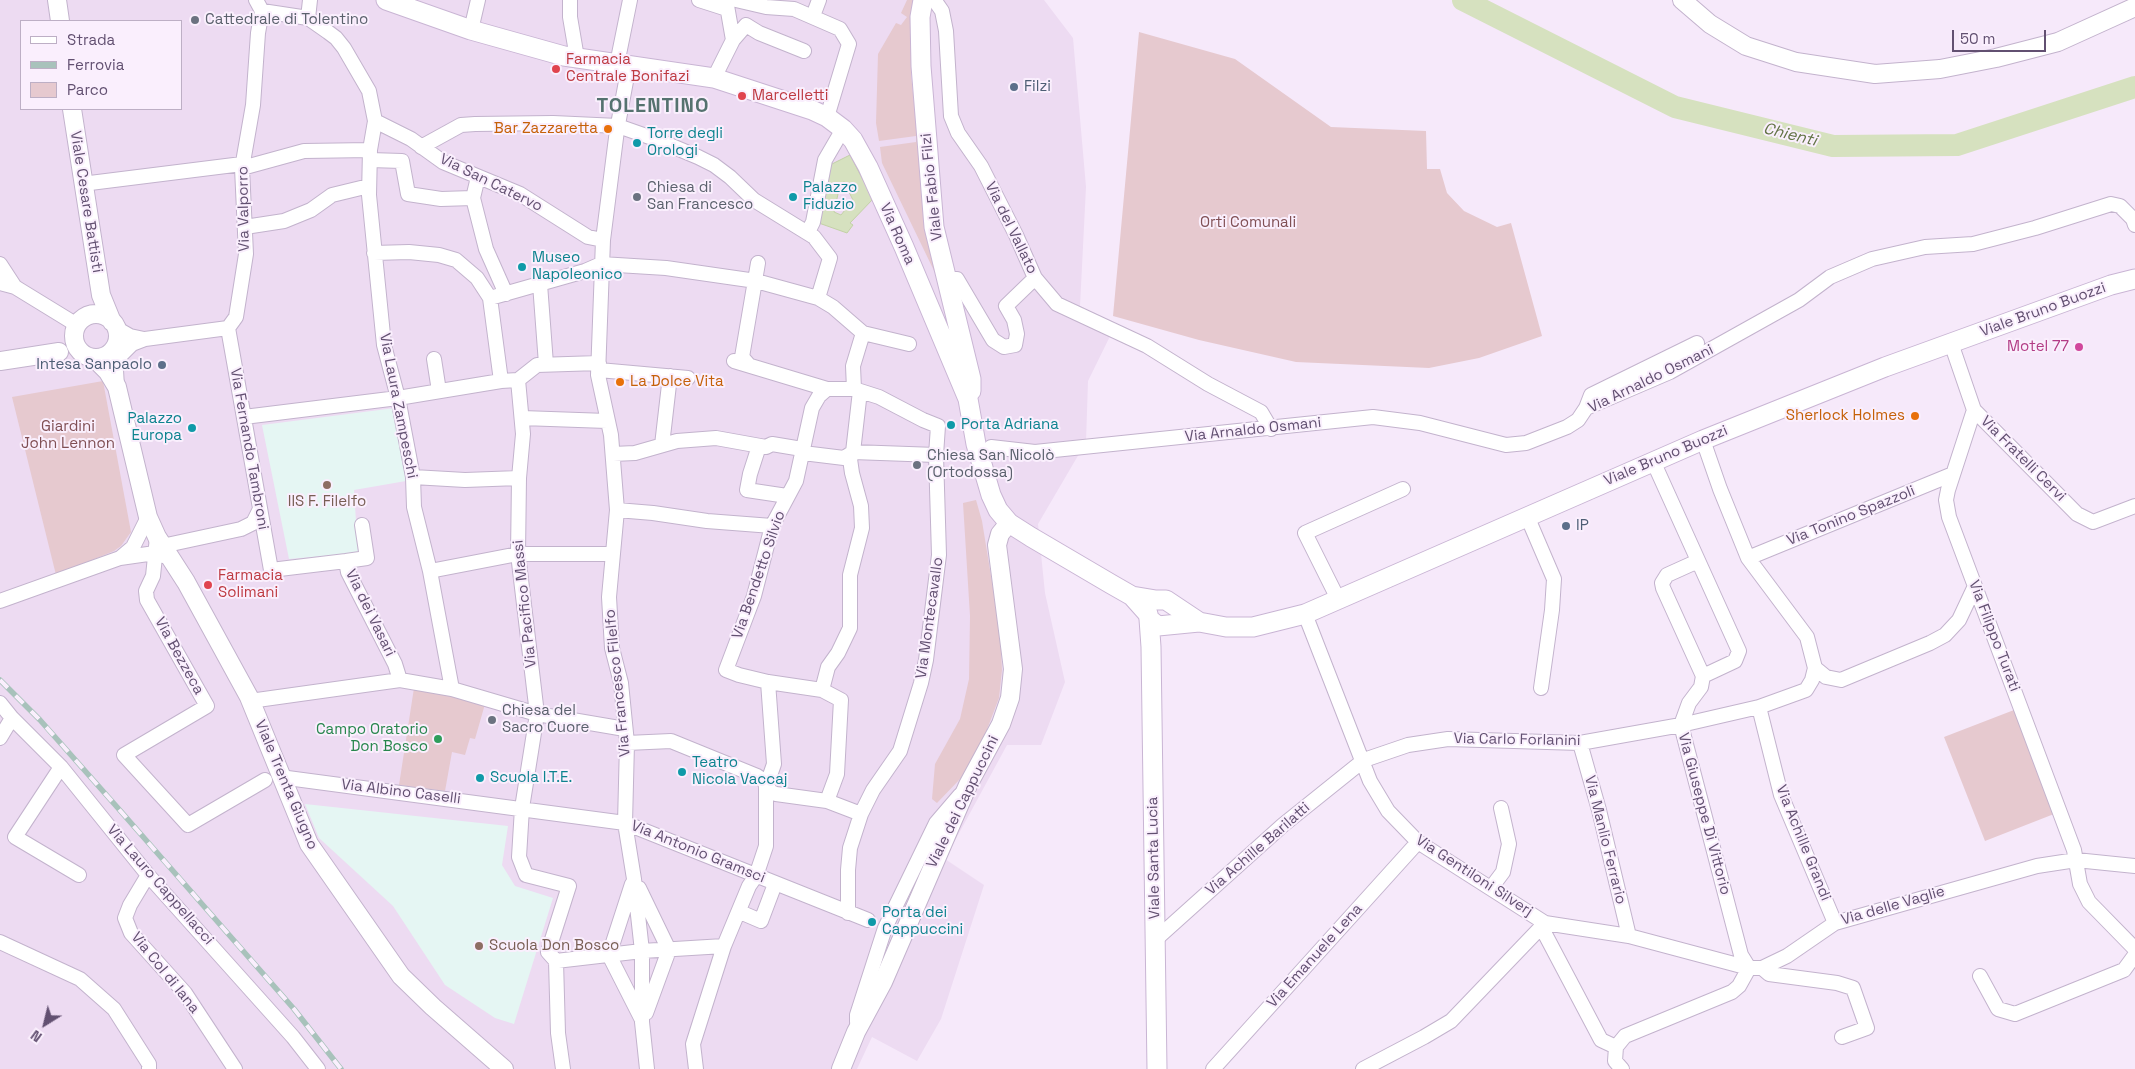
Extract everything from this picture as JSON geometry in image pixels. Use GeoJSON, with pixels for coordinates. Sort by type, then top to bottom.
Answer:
{"type":"FeatureCollection","features":[{"type":"Feature","properties":{"kind":"main road","name":"Via Roma"},"geometry":{"type":"LineString","coordinates":[[386,0],[471,30],[570,57],[714,78],[812,110],[827,117],[843,129],[853,140],[868,167],[904,247],[968,399],[976,444],[991,495],[998,510],[1009,523]]}},
{"type":"Feature","properties":{"kind":"main road","name":"Viale Fabio Filzi"},"geometry":{"type":"LineString","coordinates":[[923,0],[920,17],[921,66],[934,227],[971,379],[971,393],[968,399]]}},
{"type":"Feature","properties":{"kind":"main road","name":"Viale Bruno Buozzi"},"geometry":{"type":"LineString","coordinates":[[1009,523],[1030,538],[1132,596],[1159,615],[1226,627],[1253,627],[1305,614],[1702,440],[1885,367],[2111,285],[2135,279]]}},
{"type":"Feature","properties":{"kind":"main road","name":"Viale Santa Lucia"},"geometry":{"type":"LineString","coordinates":[[1157,1069],[1151,647],[1159,615]]}},
{"type":"Feature","properties":{"kind":"street"},"geometry":{"type":"LineString","coordinates":[[57,0],[60,20]]}},
{"type":"Feature","properties":{"kind":"street"},"geometry":{"type":"LineString","coordinates":[[308,18],[310,0]]}},
{"type":"Feature","properties":{"kind":"street"},"geometry":{"type":"LineString","coordinates":[[471,30],[478,0]]}},
{"type":"Feature","properties":{"kind":"street"},"geometry":{"type":"LineString","coordinates":[[570,0],[570,57]]}},
{"type":"Feature","properties":{"kind":"street","name":"Via Francesco Filelfo"},"geometry":{"type":"LineString","coordinates":[[630,0],[618,128],[603,240],[599,367],[613,454],[617,510],[609,597],[612,639],[621,683],[626,736],[625,823],[634,878]]}},
{"type":"Feature","properties":{"kind":"street"},"geometry":{"type":"LineString","coordinates":[[699,0],[766,8],[794,4],[840,29],[849,44],[827,117]]}},
{"type":"Feature","properties":{"kind":"street"},"geometry":{"type":"LineString","coordinates":[[813,16],[819,0]]}},
{"type":"Feature","properties":{"kind":"street","name":"Via del Vallato"},"geometry":{"type":"LineString","coordinates":[[930,0],[935,1],[942,11],[946,31],[951,116],[958,133],[981,166],[1016,235],[1035,278],[1057,304],[1147,346],[1208,384],[1261,412],[1271,428]]}},
{"type":"Feature","properties":{"kind":"street"},"geometry":{"type":"LineString","coordinates":[[1682,0],[1710,24],[1746,46],[1796,62],[1875,74],[1940,69],[1996,58],[2058,42],[2135,7]]}},
{"type":"Feature","properties":{"kind":"street"},"geometry":{"type":"LineString","coordinates":[[730,3],[733,40]]}},
{"type":"Feature","properties":{"kind":"street"},"geometry":{"type":"LineString","coordinates":[[259,6],[308,18],[336,38],[344,48],[368,90],[375,121]]}},
{"type":"Feature","properties":{"kind":"street","name":"Via Valporro"},"geometry":{"type":"LineString","coordinates":[[228,328],[236,317],[246,254],[242,166],[252,105],[259,6]]}},
{"type":"Feature","properties":{"kind":"street"},"geometry":{"type":"LineString","coordinates":[[757,30],[766,8]]}},
{"type":"Feature","properties":{"kind":"street"},"geometry":{"type":"LineString","coordinates":[[714,78],[733,40],[746,25],[757,30],[759,33],[804,51]]}},
{"type":"Feature","properties":{"kind":"street","name":"Viale Cesare Battisti"},"geometry":{"type":"LineString","coordinates":[[72,110],[82,184],[101,295],[114,325]]}},
{"type":"Feature","properties":{"kind":"street","name":"Via San Catervo"},"geometry":{"type":"LineString","coordinates":[[375,121],[399,132],[443,162],[520,194],[588,236],[603,240]]}},
{"type":"Feature","properties":{"kind":"street","name":"Via Laura Zampeschi"},"geometry":{"type":"LineString","coordinates":[[375,121],[370,155],[369,186],[384,345],[398,398],[413,477],[414,507],[430,571],[452,689]]}},
{"type":"Feature","properties":{"kind":"street"},"geometry":{"type":"LineString","coordinates":[[421,147],[461,125],[554,123],[618,128],[654,139],[698,157],[714,166],[730,177],[754,200],[808,232],[830,258],[818,298]]}},
{"type":"Feature","properties":{"kind":"street"},"geometry":{"type":"LineString","coordinates":[[808,232],[813,222],[825,160],[843,129]]}},
{"type":"Feature","properties":{"kind":"street"},"geometry":{"type":"LineString","coordinates":[[82,184],[242,166],[304,152],[370,155],[402,161],[408,194],[441,199],[473,198]]}},
{"type":"Feature","properties":{"kind":"street"},"geometry":{"type":"LineString","coordinates":[[478,177],[473,198],[486,249],[506,294]]}},
{"type":"Feature","properties":{"kind":"street"},"geometry":{"type":"LineString","coordinates":[[245,227],[284,221],[311,210],[332,195],[369,186]]}},
{"type":"Feature","properties":{"kind":"street","name":"Via Arnaldo Osmani"},"geometry":{"type":"LineString","coordinates":[[991,447],[1035,452],[1373,417],[1420,423],[1506,446],[1526,443],[1567,427],[1578,420],[1586,408],[1670,372],[1799,300],[1830,277],[1872,259],[1925,247],[1973,244],[2035,228],[2111,204],[2120,206],[2135,225]]}},
{"type":"Feature","properties":{"kind":"street"},"geometry":{"type":"LineString","coordinates":[[374,253],[409,252],[439,255],[456,260],[477,278],[490,298],[501,381]]}},
{"type":"Feature","properties":{"kind":"street"},"geometry":{"type":"LineString","coordinates":[[758,263],[741,363],[826,389],[857,390]]}},
{"type":"Feature","properties":{"kind":"street"},"geometry":{"type":"LineString","coordinates":[[0,264],[6,284],[108,354],[114,349],[117,342],[114,325]]}},
{"type":"Feature","properties":{"kind":"street"},"geometry":{"type":"LineString","coordinates":[[490,298],[585,271],[601,264],[666,268],[756,281],[818,298],[833,307],[863,333],[909,344]]}},
{"type":"Feature","properties":{"kind":"street"},"geometry":{"type":"LineString","coordinates":[[945,278],[957,279],[993,340],[1004,347],[1015,345],[1018,334],[1014,320],[1006,306],[1035,278]]}},
{"type":"Feature","properties":{"kind":"street"},"geometry":{"type":"LineString","coordinates":[[540,284],[546,364]]}},
{"type":"Feature","properties":{"kind":"street"},"geometry":{"type":"LineString","coordinates":[[83,338],[101,295]]}},
{"type":"Feature","properties":{"kind":"street"},"geometry":{"type":"LineString","coordinates":[[0,361],[59,352],[83,338],[101,315],[130,336],[145,339]]}},
{"type":"Feature","properties":{"kind":"street"},"geometry":{"type":"LineString","coordinates":[[116,379],[120,354],[132,344],[145,339],[228,328]]}},
{"type":"Feature","properties":{"kind":"street","name":"Via Fernando Tambroni"},"geometry":{"type":"LineString","coordinates":[[228,328],[271,570]]}},
{"type":"Feature","properties":{"kind":"street"},"geometry":{"type":"LineString","coordinates":[[822,690],[828,667],[838,653],[850,628],[850,575],[862,528],[861,506],[850,459],[853,452],[857,390],[852,366],[863,333]]}},
{"type":"Feature","properties":{"kind":"street","name":"Viale Trenta Giugno"},"geometry":{"type":"LineString","coordinates":[[83,338],[108,372],[116,379],[148,517],[161,548],[186,582],[250,701],[272,779],[308,844],[401,976],[433,1007],[504,1069]]}},
{"type":"Feature","properties":{"kind":"street"},"geometry":{"type":"LineString","coordinates":[[1586,408],[1591,395],[1697,343]]}},
{"type":"Feature","properties":{"kind":"street","name":"Via Fratelli Cervi"},"geometry":{"type":"LineString","coordinates":[[1950,343],[1974,410],[2077,514],[2093,522],[2135,506]]}},
{"type":"Feature","properties":{"kind":"street"},"geometry":{"type":"LineString","coordinates":[[434,359],[439,391]]}},
{"type":"Feature","properties":{"kind":"street"},"geometry":{"type":"LineString","coordinates":[[244,417],[398,398],[501,381],[518,380],[537,365],[546,364],[599,367],[688,378]]}},
{"type":"Feature","properties":{"kind":"street"},"geometry":{"type":"LineString","coordinates":[[656,447],[670,376]]}},
{"type":"Feature","properties":{"kind":"street","name":"Via Pacifico Massi"},"geometry":{"type":"LineString","coordinates":[[518,380],[523,434],[519,478],[518,554],[537,714],[522,808],[519,857],[526,875],[569,886],[548,952],[556,961]]}},
{"type":"Feature","properties":{"kind":"street","name":"Via Bendetto Silvio"},"geometry":{"type":"LineString","coordinates":[[768,682],[739,676],[726,670],[754,596],[772,526],[796,481],[812,408],[826,389]]}},
{"type":"Feature","properties":{"kind":"street","name":"Via Montecavallo"},"geometry":{"type":"LineString","coordinates":[[848,913],[850,848],[861,814],[873,790],[900,751],[921,683],[939,555],[936,455],[938,426],[879,396],[857,390]]}},
{"type":"Feature","properties":{"kind":"street","name":"Via Filippo Turati"},"geometry":{"type":"LineString","coordinates":[[1974,410],[1946,500],[1949,517],[2074,850],[2080,884],[2089,902],[2135,949]]}},
{"type":"Feature","properties":{"kind":"street"},"geometry":{"type":"LineString","coordinates":[[522,418],[607,421]]}},
{"type":"Feature","properties":{"kind":"street"},"geometry":{"type":"LineString","coordinates":[[613,454],[635,453],[677,441],[716,438],[766,447],[772,444],[844,458],[853,452],[936,455]]}},
{"type":"Feature","properties":{"kind":"street"},"geometry":{"type":"LineString","coordinates":[[1702,440],[1748,558],[1807,637],[1815,668],[1812,680],[1806,690],[1759,707]]}},
{"type":"Feature","properties":{"kind":"street"},"geometry":{"type":"LineString","coordinates":[[759,446],[747,490],[788,496]]}},
{"type":"Feature","properties":{"kind":"street"},"geometry":{"type":"LineString","coordinates":[[1654,461],[1739,651],[1735,661],[1703,676],[1662,583],[1666,576],[1698,561]]}},
{"type":"Feature","properties":{"kind":"street","name":"Via Tonino Spazzoli"},"geometry":{"type":"LineString","coordinates":[[1748,558],[1953,474]]}},
{"type":"Feature","properties":{"kind":"street"},"geometry":{"type":"LineString","coordinates":[[413,477],[465,480],[519,478]]}},
{"type":"Feature","properties":{"kind":"street"},"geometry":{"type":"LineString","coordinates":[[1338,599],[1305,533],[1403,488]]}},
{"type":"Feature","properties":{"kind":"street"},"geometry":{"type":"LineString","coordinates":[[0,601],[120,558],[241,529],[253,523],[260,509]]}},
{"type":"Feature","properties":{"kind":"street"},"geometry":{"type":"LineString","coordinates":[[617,510],[653,512],[707,521],[772,526]]}},
{"type":"Feature","properties":{"kind":"street"},"geometry":{"type":"LineString","coordinates":[[1527,516],[1554,580],[1552,610],[1541,688]]}},
{"type":"Feature","properties":{"kind":"street"},"geometry":{"type":"LineString","coordinates":[[120,558],[133,546],[148,517]]}},
{"type":"Feature","properties":{"kind":"street","name":"Viale dei Cappuccini"},"geometry":{"type":"LineString","coordinates":[[841,1069],[856,1032],[883,982],[968,785],[1001,724],[1010,698],[1013,669],[997,545],[1000,534],[1009,523]]}},
{"type":"Feature","properties":{"kind":"street"},"geometry":{"type":"LineString","coordinates":[[346,561],[367,558],[362,525]]}},
{"type":"Feature","properties":{"kind":"street","name":"Via Bezzeca"},"geometry":{"type":"LineString","coordinates":[[161,548],[154,576],[146,591],[147,600],[207,706],[124,754],[188,825],[272,779]]}},
{"type":"Feature","properties":{"kind":"street"},"geometry":{"type":"LineString","coordinates":[[430,571],[518,554],[613,554]]}},
{"type":"Feature","properties":{"kind":"street","name":"Via dei Vasari"},"geometry":{"type":"LineString","coordinates":[[271,570],[346,561],[348,572],[396,664],[400,680]]}},
{"type":"Feature","properties":{"kind":"street"},"geometry":{"type":"LineString","coordinates":[[1815,668],[1826,677],[1841,680],[1930,643],[1945,635],[1959,620],[1975,586]]}},
{"type":"Feature","properties":{"kind":"street","name":"Via Gentiloni Silverj"},"geometry":{"type":"LineString","coordinates":[[1305,614],[1364,760],[1370,780],[1388,811],[1418,842],[1545,923],[1545,934],[1601,1040],[1616,1047]]}},
{"type":"Feature","properties":{"kind":"street","name":"Via Giuseppe Di Vittorio"},"geometry":{"type":"LineString","coordinates":[[1703,676],[1701,687],[1689,703],[1681,725],[1742,955],[1755,968]]}},
{"type":"Feature","properties":{"kind":"street"},"geometry":{"type":"LineString","coordinates":[[250,701],[400,680],[452,689],[537,714],[626,736],[671,741],[757,776],[763,780],[766,787],[776,794],[828,801],[861,814]]}},
{"type":"Feature","properties":{"kind":"street"},"geometry":{"type":"LineString","coordinates":[[696,1069],[693,1044],[724,946],[740,912],[749,886],[756,876],[766,846],[766,787],[774,764],[768,682],[822,690],[840,700],[837,774],[828,801]]}},
{"type":"Feature","properties":{"kind":"street","name":"Via Lauro Cappellacci"},"geometry":{"type":"LineString","coordinates":[[0,703],[12,718],[61,767],[148,875],[255,994],[318,1069]]}},
{"type":"Feature","properties":{"kind":"street","name":"Via Carlo Forlanini"},"geometry":{"type":"LineString","coordinates":[[1364,760],[1408,745],[1448,739],[1580,743],[1681,725],[1759,707]]}},
{"type":"Feature","properties":{"kind":"street","name":"Via Achille Grandi"},"geometry":{"type":"LineString","coordinates":[[1759,707],[1781,795],[1835,922]]}},
{"type":"Feature","properties":{"kind":"street"},"geometry":{"type":"LineString","coordinates":[[0,738],[12,718]]}},
{"type":"Feature","properties":{"kind":"street","name":"Via Manlio Ferrario"},"geometry":{"type":"LineString","coordinates":[[1580,743],[1599,810],[1629,936]]}},
{"type":"Feature","properties":{"kind":"street","name":"Via Achille Barilatti"},"geometry":{"type":"LineString","coordinates":[[1155,940],[1283,825],[1364,760]]}},
{"type":"Feature","properties":{"kind":"street"},"geometry":{"type":"LineString","coordinates":[[61,767],[15,837],[79,875]]}},
{"type":"Feature","properties":{"kind":"street","name":"Via Albino Caselli"},"geometry":{"type":"LineString","coordinates":[[272,779],[522,808]]}},
{"type":"Feature","properties":{"kind":"street"},"geometry":{"type":"LineString","coordinates":[[856,1032],[857,1015],[876,924],[936,823],[968,785]]}},
{"type":"Feature","properties":{"kind":"street","name":"Via Antonio Gramsci"},"geometry":{"type":"LineString","coordinates":[[522,808],[625,823],[876,924]]}},
{"type":"Feature","properties":{"kind":"street"},"geometry":{"type":"LineString","coordinates":[[1490,888],[1503,872],[1509,844],[1501,808]]}},
{"type":"Feature","properties":{"kind":"street","name":"Via Emanuele Lena"},"geometry":{"type":"LineString","coordinates":[[1213,1069],[1418,842]]}},
{"type":"Feature","properties":{"kind":"street","name":"Via delle Vaglie"},"geometry":{"type":"LineString","coordinates":[[1755,968],[1787,956],[1835,922],[2036,866],[2076,860],[2135,866]]}},
{"type":"Feature","properties":{"kind":"street","name":"Via Col di lana"},"geometry":{"type":"LineString","coordinates":[[148,875],[130,904],[125,918],[132,933],[185,993],[235,1069]]}},
{"type":"Feature","properties":{"kind":"street"},"geometry":{"type":"LineString","coordinates":[[634,878],[669,950],[642,1022]]}},
{"type":"Feature","properties":{"kind":"street"},"geometry":{"type":"LineString","coordinates":[[634,878],[642,951],[642,1022],[647,1069]]}},
{"type":"Feature","properties":{"kind":"street"},"geometry":{"type":"LineString","coordinates":[[634,878],[609,955],[642,1022]]}},
{"type":"Feature","properties":{"kind":"street"},"geometry":{"type":"LineString","coordinates":[[740,912],[761,921],[775,884]]}},
{"type":"Feature","properties":{"kind":"street"},"geometry":{"type":"LineString","coordinates":[[1364,1069],[1451,1021],[1545,923],[1629,936],[1755,968],[1770,974],[1837,982],[1853,988],[1867,1028],[1842,1037]]}},
{"type":"Feature","properties":{"kind":"street"},"geometry":{"type":"LineString","coordinates":[[0,942],[80,979],[114,1008],[149,1064],[149,1069]]}},
{"type":"Feature","properties":{"kind":"street"},"geometry":{"type":"LineString","coordinates":[[563,1069],[558,1033],[556,961],[642,951],[724,946]]}},
{"type":"Feature","properties":{"kind":"street"},"geometry":{"type":"LineString","coordinates":[[1980,976],[1998,1009],[2015,1014],[2124,970],[2135,955]]}},
{"type":"Feature","properties":{"kind":"street"},"geometry":{"type":"LineString","coordinates":[[1622,1069],[1614,1061],[1616,1047],[1625,1036],[1732,992],[1755,968]]}},
{"type":"Feature","properties":{"kind":"shaded area"},"geometry":{"type":"Polygon","coordinates":[[[0,0],[1044,0],[1073,38],[1086,187],[1080,306],[1116,324],[1088,381],[1086,442],[1038,524],[1045,593],[1065,682],[1041,745],[1007,745],[945,859],[984,885],[941,1019],[917,1061],[872,1037],[857,1069],[0,1069],[0,0]]]}},
{"type":"Feature","properties":{"kind":"shaded area"},"geometry":{"type":"Polygon","coordinates":[[[850,155],[873,199],[850,223],[853,225],[847,233],[816,222],[830,165],[850,155]],[[844,182],[840,185],[834,212],[841,215],[853,200],[844,182]]]}},
{"type":"Feature","properties":{"kind":"shaded area","name":"IIS F. Filelfo"},"geometry":{"type":"Polygon","coordinates":[[[395,408],[406,481],[354,490],[358,553],[289,559],[262,425],[395,408]]]}},
{"type":"Feature","properties":{"kind":"shaded area","name":"Scuola Don Bosco"},"geometry":{"type":"Polygon","coordinates":[[[305,804],[508,826],[502,865],[515,886],[553,898],[514,1024],[495,1018],[445,985],[393,906],[319,838],[305,804]]]}},
{"type":"Feature","properties":{"kind":"green space"},"geometry":{"type":"Polygon","coordinates":[[[907,0],[914,0],[911,75],[928,230],[937,277],[882,163],[880,147],[916,142],[916,136],[879,141],[876,123],[878,54],[896,23],[901,25],[907,17],[901,13],[907,0]]]}},
{"type":"Feature","properties":{"kind":"green space","name":"Orti Comunali"},"geometry":{"type":"Polygon","coordinates":[[[1139,32],[1235,59],[1331,127],[1426,131],[1427,169],[1440,169],[1447,193],[1464,211],[1497,227],[1511,223],[1542,336],[1479,358],[1429,368],[1296,362],[1199,340],[1113,316],[1139,32]]]}},
{"type":"Feature","properties":{"kind":"green space","name":"Giardini John Lennon"},"geometry":{"type":"Polygon","coordinates":[[[103,381],[131,532],[121,546],[114,551],[56,575],[12,397],[103,381]]]}},
{"type":"Feature","properties":{"kind":"green space"},"geometry":{"type":"Polygon","coordinates":[[[976,500],[982,521],[1000,631],[1002,670],[999,698],[983,740],[961,778],[937,803],[932,799],[935,764],[960,719],[969,679],[970,616],[963,503],[976,500]]]}},
{"type":"Feature","properties":{"kind":"green space","name":"Campo Oratorio Don Bosco"},"geometry":{"type":"Polygon","coordinates":[[[414,688],[485,704],[475,739],[470,738],[465,755],[452,752],[445,791],[399,785],[414,688]]]}},
{"type":"Feature","properties":{"kind":"green space"},"geometry":{"type":"Polygon","coordinates":[[[2014,710],[2054,814],[1985,841],[1944,737],[2014,710]]]}},
{"type":"Feature","properties":{"kind":"waterway","name":"Chienti"},"geometry":{"type":"LineString","coordinates":[[1463,0],[1675,107],[1833,146],[1957,145],[2135,87]]}},
{"type":"Feature","properties":{"kind":"railway"},"geometry":{"type":"LineString","coordinates":[[0,680],[40,720],[117,807],[294,1009],[341,1069]]}},
{"type":"Feature","properties":{"kind":"place","name":"Cattedrale di Tolentino"},"geometry":{"type":"Point","coordinates":[195,20]}},
{"type":"Feature","properties":{"kind":"place","name":"Farmacia Centrale Bonifazi"},"geometry":{"type":"Point","coordinates":[556,69]}},
{"type":"Feature","properties":{"kind":"place","name":"Filzi"},"geometry":{"type":"Point","coordinates":[1014,87]}},
{"type":"Feature","properties":{"kind":"place","name":"Marcelletti"},"geometry":{"type":"Point","coordinates":[742,96]}},
{"type":"Feature","properties":{"kind":"place","name":"Bar Zazzaretta"},"geometry":{"type":"Point","coordinates":[608,129]}},
{"type":"Feature","properties":{"kind":"place","name":"Torre degli Orologi"},"geometry":{"type":"Point","coordinates":[637,143]}},
{"type":"Feature","properties":{"kind":"place","name":"Chiesa di San Francesco"},"geometry":{"type":"Point","coordinates":[637,197]}},
{"type":"Feature","properties":{"kind":"place","name":"Palazzo Fiduzio"},"geometry":{"type":"Point","coordinates":[793,197]}},
{"type":"Feature","properties":{"kind":"place","name":"Museo Napoleonico"},"geometry":{"type":"Point","coordinates":[522,267]}},
{"type":"Feature","properties":{"kind":"place","name":"Motel 77"},"geometry":{"type":"Point","coordinates":[2079,347]}},
{"type":"Feature","properties":{"kind":"place","name":"Intesa Sanpaolo"},"geometry":{"type":"Point","coordinates":[162,365]}},
{"type":"Feature","properties":{"kind":"place","name":"La Dolce Vita"},"geometry":{"type":"Point","coordinates":[620,382]}},
{"type":"Feature","properties":{"kind":"place","name":"Sherlock Holmes"},"geometry":{"type":"Point","coordinates":[1915,416]}},
{"type":"Feature","properties":{"kind":"place","name":"Porta Adriana"},"geometry":{"type":"Point","coordinates":[951,425]}},
{"type":"Feature","properties":{"kind":"place","name":"Palazzo Europa"},"geometry":{"type":"Point","coordinates":[192,428]}},
{"type":"Feature","properties":{"kind":"place","name":"Chiesa San Nicolò (Ortodossa)"},"geometry":{"type":"Point","coordinates":[917,465]}},
{"type":"Feature","properties":{"kind":"place","name":"IIS F. Filelfo"},"geometry":{"type":"Point","coordinates":[327,485]}},
{"type":"Feature","properties":{"kind":"place","name":"IP"},"geometry":{"type":"Point","coordinates":[1566,526]}},
{"type":"Feature","properties":{"kind":"place","name":"Farmacia Solimani"},"geometry":{"type":"Point","coordinates":[208,585]}},
{"type":"Feature","properties":{"kind":"place","name":"Chiesa del Sacro Cuore"},"geometry":{"type":"Point","coordinates":[492,720]}},
{"type":"Feature","properties":{"kind":"place","name":"Campo Oratorio Don Bosco"},"geometry":{"type":"Point","coordinates":[438,739]}},
{"type":"Feature","properties":{"kind":"place","name":"Teatro Nicola Vaccaj"},"geometry":{"type":"Point","coordinates":[682,772]}},
{"type":"Feature","properties":{"kind":"place","name":"Scuola I.T.E."},"geometry":{"type":"Point","coordinates":[480,778]}},
{"type":"Feature","properties":{"kind":"place","name":"Porta dei Cappuccini"},"geometry":{"type":"Point","coordinates":[872,922]}},
{"type":"Feature","properties":{"kind":"place","name":"Scuola Don Bosco"},"geometry":{"type":"Point","coordinates":[479,946]}},
{"type":"Feature","properties":{"kind":"district","name":"TOLENTINO"},"geometry":{"type":"Point","coordinates":[653,107]}}]}
